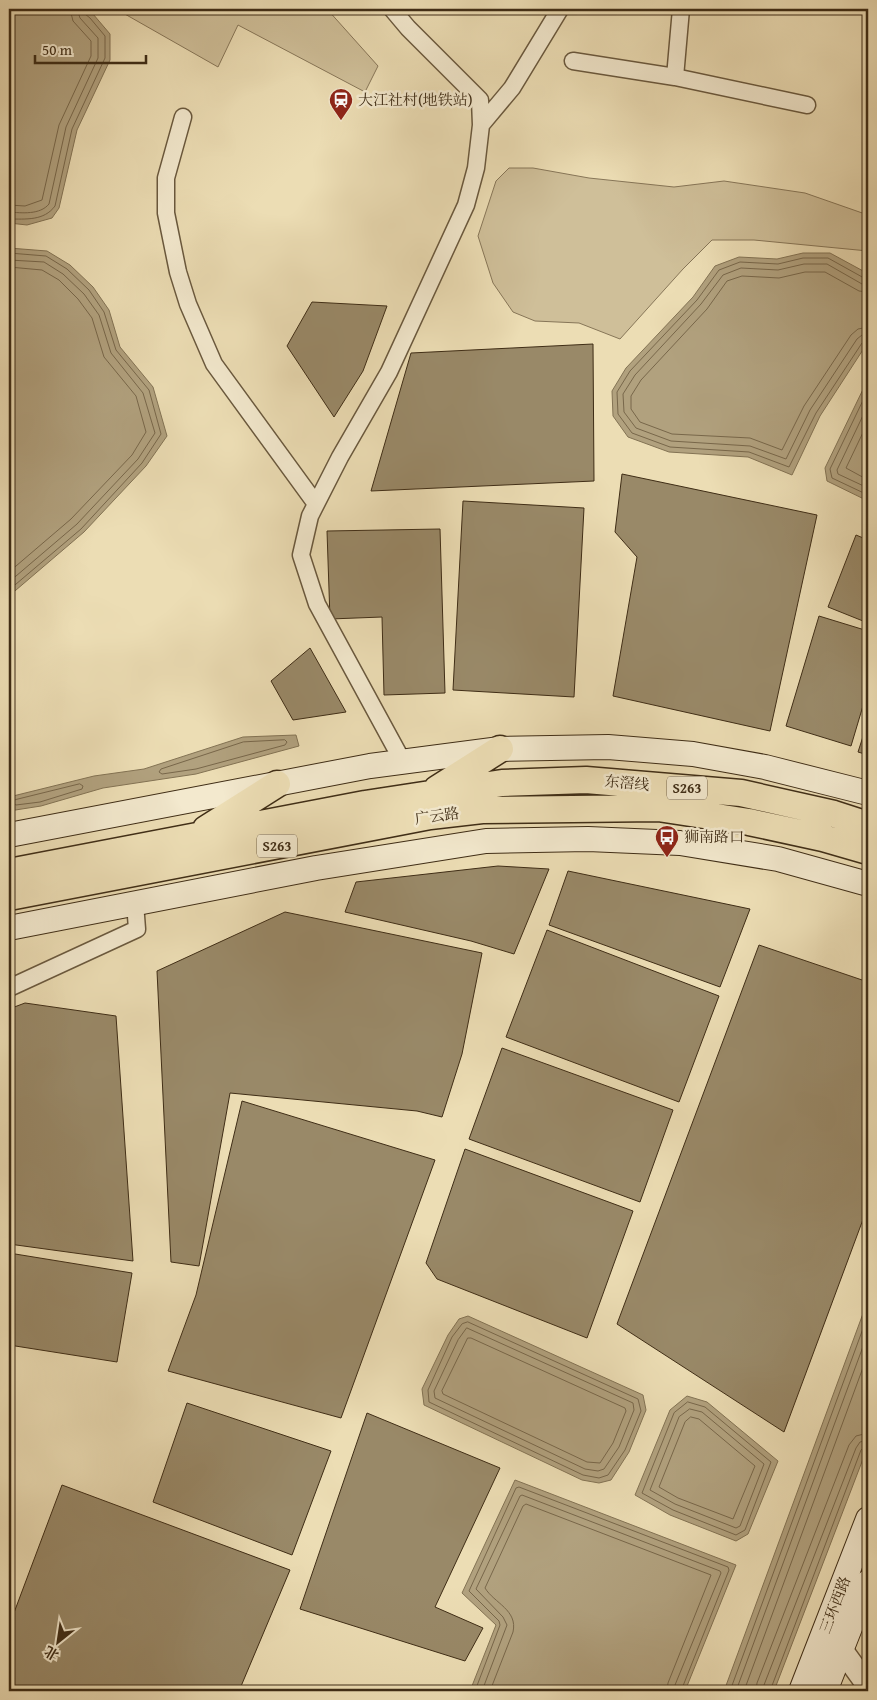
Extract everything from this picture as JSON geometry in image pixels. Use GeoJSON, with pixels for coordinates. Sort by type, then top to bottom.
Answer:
{"type":"FeatureCollection","features":[{"type":"Feature","properties":{"kind":"main road","name":"S263"},"geometry":{"type":"LineString","coordinates":[[9,835],[370,766],[500,749],[608,747],[693,754],[765,767],[868,793]]}},
{"type":"Feature","properties":{"kind":"main road"},"geometry":{"type":"LineString","coordinates":[[428,794],[500,749]]}},
{"type":"Feature","properties":{"kind":"main road","name":"东滘线"},"geometry":{"type":"LineString","coordinates":[[502,783],[586,780],[741,793],[834,814],[868,825]]}},
{"type":"Feature","properties":{"kind":"main road","name":"广云路"},"geometry":{"type":"LineString","coordinates":[[9,872],[366,804],[502,783]]}},
{"type":"Feature","properties":{"kind":"main road"},"geometry":{"type":"LineString","coordinates":[[194,837],[277,784]]}},
{"type":"Feature","properties":{"kind":"main road","name":"广云路"},"geometry":{"type":"LineString","coordinates":[[9,897],[430,816],[482,810],[658,808],[749,822],[823,838],[868,851]]}},
{"type":"Feature","properties":{"kind":"main road","name":"S263"},"geometry":{"type":"LineString","coordinates":[[9,928],[316,868],[486,841],[588,839],[680,843],[778,859],[868,884]]}},
{"type":"Feature","properties":{"kind":"main road","name":"三环西路"},"geometry":{"type":"LineString","coordinates":[[801,1691],[868,1519]]}},
{"type":"Feature","properties":{"kind":"main road","name":"三环西路"},"geometry":{"type":"LineString","coordinates":[[825,1691],[868,1582]]}},
{"type":"Feature","properties":{"kind":"street"},"geometry":{"type":"LineString","coordinates":[[392,9],[408,28],[480,100],[481,125],[476,168],[466,205],[389,372],[340,457],[310,516],[301,555],[317,604],[403,762]]}},
{"type":"Feature","properties":{"kind":"street"},"geometry":{"type":"LineString","coordinates":[[481,125],[512,88],[560,9]]}},
{"type":"Feature","properties":{"kind":"street"},"geometry":{"type":"LineString","coordinates":[[675,77],[681,9]]}},
{"type":"Feature","properties":{"kind":"street"},"geometry":{"type":"LineString","coordinates":[[573,61],[675,77],[807,105]]}},
{"type":"Feature","properties":{"kind":"street"},"geometry":{"type":"LineString","coordinates":[[183,117],[166,178],[166,213],[178,272],[188,304],[214,364],[316,504]]}},
{"type":"Feature","properties":{"kind":"street"},"geometry":{"type":"LineString","coordinates":[[9,988],[137,929],[135,903]]}},
{"type":"Feature","properties":{"kind":"street"},"geometry":{"type":"LineString","coordinates":[[842,1650],[868,1686]]}},
{"type":"Feature","properties":{"kind":"shaded area"},"geometry":{"type":"Polygon","coordinates":[[[116,9],[327,9],[378,66],[365,92],[238,25],[218,67],[116,9]]]}},
{"type":"Feature","properties":{"kind":"shaded area"},"geometry":{"type":"Polygon","coordinates":[[[509,168],[533,168],[589,178],[674,187],[724,181],[805,193],[868,215],[868,251],[754,240],[712,240],[683,269],[620,339],[579,323],[535,321],[513,312],[493,283],[478,236],[496,181],[509,168]]]}},
{"type":"Feature","properties":{"kind":"water"},"geometry":{"type":"Polygon","coordinates":[[[9,9],[85,9],[93,14],[110,34],[110,60],[77,130],[59,208],[52,218],[27,225],[9,223],[9,9]]]}},
{"type":"Feature","properties":{"kind":"water"},"geometry":{"type":"Polygon","coordinates":[[[9,248],[47,251],[70,265],[93,287],[109,310],[120,347],[153,387],[167,436],[146,466],[84,532],[9,596],[9,248]]]}},
{"type":"Feature","properties":{"kind":"water"},"geometry":{"type":"Polygon","coordinates":[[[803,253],[830,253],[865,272],[868,276],[868,342],[820,416],[792,475],[748,457],[669,452],[628,437],[613,416],[612,391],[626,368],[693,297],[715,266],[739,257],[777,259],[803,253]]]}},
{"type":"Feature","properties":{"kind":"water"},"geometry":{"type":"Polygon","coordinates":[[[868,379],[868,501],[827,481],[825,468],[868,379]]]}},
{"type":"Feature","properties":{"kind":"water"},"geometry":{"type":"Polygon","coordinates":[[[296,735],[299,746],[196,774],[103,788],[41,806],[9,811],[9,797],[94,776],[144,769],[243,737],[296,735]]]}},
{"type":"Feature","properties":{"kind":"water"},"geometry":{"type":"Polygon","coordinates":[[[868,1300],[868,1446],[774,1691],[724,1691],[868,1300]]]}},
{"type":"Feature","properties":{"kind":"water"},"geometry":{"type":"Polygon","coordinates":[[[468,1316],[643,1395],[646,1410],[629,1452],[611,1480],[599,1483],[582,1480],[424,1405],[422,1389],[448,1335],[459,1319],[468,1316]]]}},
{"type":"Feature","properties":{"kind":"water"},"geometry":{"type":"Polygon","coordinates":[[[687,1396],[707,1402],[778,1461],[748,1534],[736,1541],[670,1515],[635,1495],[670,1410],[687,1396]]]}},
{"type":"Feature","properties":{"kind":"water"},"geometry":{"type":"Polygon","coordinates":[[[515,1480],[736,1565],[685,1691],[470,1691],[496,1625],[462,1593],[515,1480]]]}},
{"type":"Feature","properties":{"kind":"building"},"geometry":{"type":"Polygon","coordinates":[[[312,302],[387,306],[363,371],[334,417],[287,346],[312,302]]]}},
{"type":"Feature","properties":{"kind":"building"},"geometry":{"type":"Polygon","coordinates":[[[593,344],[594,481],[371,491],[411,353],[593,344]]]}},
{"type":"Feature","properties":{"kind":"building"},"geometry":{"type":"Polygon","coordinates":[[[622,474],[817,515],[770,731],[613,696],[637,557],[615,532],[622,474]]]}},
{"type":"Feature","properties":{"kind":"building"},"geometry":{"type":"Polygon","coordinates":[[[463,501],[584,508],[574,697],[453,690],[463,501]]]}},
{"type":"Feature","properties":{"kind":"building"},"geometry":{"type":"Polygon","coordinates":[[[440,529],[445,693],[384,695],[382,617],[330,619],[327,531],[440,529]]]}},
{"type":"Feature","properties":{"kind":"building"},"geometry":{"type":"Polygon","coordinates":[[[856,535],[868,540],[868,623],[828,607],[856,535]]]}},
{"type":"Feature","properties":{"kind":"building"},"geometry":{"type":"Polygon","coordinates":[[[819,616],[868,631],[868,689],[851,746],[786,726],[819,616]]]}},
{"type":"Feature","properties":{"kind":"building"},"geometry":{"type":"Polygon","coordinates":[[[310,648],[346,712],[293,720],[271,681],[310,648]]]}},
{"type":"Feature","properties":{"kind":"building"},"geometry":{"type":"Polygon","coordinates":[[[868,721],[868,755],[858,752],[868,721]]]}},
{"type":"Feature","properties":{"kind":"building"},"geometry":{"type":"Polygon","coordinates":[[[498,866],[549,869],[514,954],[471,941],[345,912],[356,882],[498,866]]]}},
{"type":"Feature","properties":{"kind":"building"},"geometry":{"type":"Polygon","coordinates":[[[568,871],[750,909],[720,987],[549,925],[568,871]]]}},
{"type":"Feature","properties":{"kind":"building"},"geometry":{"type":"Polygon","coordinates":[[[285,912],[482,953],[462,1054],[442,1117],[417,1111],[230,1093],[199,1266],[171,1262],[157,971],[285,912]]]}},
{"type":"Feature","properties":{"kind":"building"},"geometry":{"type":"Polygon","coordinates":[[[547,930],[719,996],[679,1102],[506,1037],[547,930]]]}},
{"type":"Feature","properties":{"kind":"building"},"geometry":{"type":"Polygon","coordinates":[[[759,945],[868,982],[868,1206],[784,1432],[617,1324],[759,945]]]}},
{"type":"Feature","properties":{"kind":"building"},"geometry":{"type":"Polygon","coordinates":[[[25,1003],[116,1016],[133,1261],[9,1244],[9,1009],[25,1003]]]}},
{"type":"Feature","properties":{"kind":"building"},"geometry":{"type":"Polygon","coordinates":[[[502,1048],[673,1110],[640,1202],[469,1139],[502,1048]]]}},
{"type":"Feature","properties":{"kind":"building"},"geometry":{"type":"Polygon","coordinates":[[[242,1101],[435,1160],[341,1418],[168,1371],[196,1295],[242,1101]]]}},
{"type":"Feature","properties":{"kind":"building"},"geometry":{"type":"Polygon","coordinates":[[[465,1149],[633,1211],[587,1338],[437,1279],[426,1263],[465,1149]]]}},
{"type":"Feature","properties":{"kind":"building"},"geometry":{"type":"Polygon","coordinates":[[[9,1253],[132,1273],[117,1362],[9,1345],[9,1253]]]}},
{"type":"Feature","properties":{"kind":"building"},"geometry":{"type":"Polygon","coordinates":[[[187,1403],[331,1451],[292,1555],[153,1502],[187,1403]]]}},
{"type":"Feature","properties":{"kind":"building"},"geometry":{"type":"Polygon","coordinates":[[[367,1413],[500,1468],[435,1607],[483,1628],[465,1661],[300,1609],[367,1413]]]}},
{"type":"Feature","properties":{"kind":"building"},"geometry":{"type":"Polygon","coordinates":[[[62,1485],[290,1570],[239,1691],[9,1691],[9,1626],[62,1485]]]}},
{"type":"Feature","properties":{"kind":"place","name":"大江社村(地铁站)"},"geometry":{"type":"Point","coordinates":[341,121]}},
{"type":"Feature","properties":{"kind":"place","name":"狮南路口"},"geometry":{"type":"Point","coordinates":[667,858]}}]}
